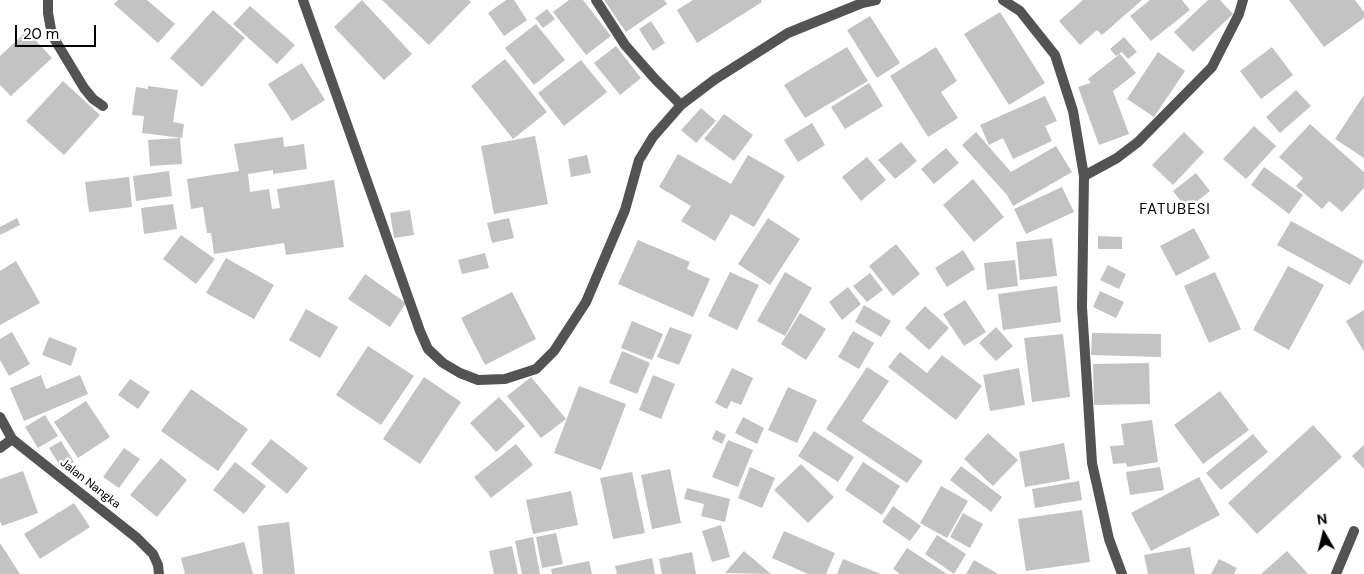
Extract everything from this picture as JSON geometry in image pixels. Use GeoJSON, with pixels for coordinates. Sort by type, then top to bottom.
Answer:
{"type":"FeatureCollection","features":[{"type":"Feature","properties":{"kind":"street"},"geometry":{"type":"LineString","coordinates":[[48,0],[52,35],[84,88],[93,99],[103,106]]}},
{"type":"Feature","properties":{"kind":"street"},"geometry":{"type":"LineString","coordinates":[[303,0],[428,349],[443,362],[478,380],[505,380],[536,369],[554,351],[586,302],[625,210],[639,160],[653,137],[682,105],[714,80],[788,33],[862,3],[876,0]]}},
{"type":"Feature","properties":{"kind":"street"},"geometry":{"type":"LineString","coordinates":[[596,0],[624,45],[682,105]]}},
{"type":"Feature","properties":{"kind":"street"},"geometry":{"type":"LineString","coordinates":[[1003,0],[1020,11],[1054,55],[1073,111],[1084,176],[1082,307],[1092,463],[1109,539],[1122,574]]}},
{"type":"Feature","properties":{"kind":"street"},"geometry":{"type":"LineString","coordinates":[[1084,176],[1117,158],[1138,142],[1212,67],[1239,14],[1243,0]]}},
{"type":"Feature","properties":{"kind":"street","name":"Jalan Nangka"},"geometry":{"type":"LineString","coordinates":[[0,416],[12,439],[137,538],[153,554],[158,565],[159,574]]}},
{"type":"Feature","properties":{"kind":"street"},"geometry":{"type":"LineString","coordinates":[[0,448],[12,439]]}},
{"type":"Feature","properties":{"kind":"street"},"geometry":{"type":"LineString","coordinates":[[1336,574],[1354,532]]}},
{"type":"Feature","properties":{"kind":"building"},"geometry":{"type":"Polygon","coordinates":[[[118,0],[147,0],[175,24],[158,43],[114,4],[118,0]]]}},
{"type":"Feature","properties":{"kind":"building"},"geometry":{"type":"Polygon","coordinates":[[[362,0],[412,54],[384,80],[334,27],[362,0]]]}},
{"type":"Feature","properties":{"kind":"building"},"geometry":{"type":"Polygon","coordinates":[[[382,0],[469,0],[471,2],[429,45],[382,0]]]}},
{"type":"Feature","properties":{"kind":"building"},"geometry":{"type":"Polygon","coordinates":[[[506,0],[514,0],[527,20],[504,36],[488,13],[506,0]]]}},
{"type":"Feature","properties":{"kind":"building"},"geometry":{"type":"Polygon","coordinates":[[[569,0],[583,0],[611,36],[586,55],[553,12],[569,0]]]}},
{"type":"Feature","properties":{"kind":"building"},"geometry":{"type":"Polygon","coordinates":[[[604,0],[664,0],[667,4],[626,32],[604,0]]]}},
{"type":"Feature","properties":{"kind":"building"},"geometry":{"type":"Polygon","coordinates":[[[693,0],[761,0],[762,2],[697,43],[677,10],[693,0]]]}},
{"type":"Feature","properties":{"kind":"building"},"geometry":{"type":"Polygon","coordinates":[[[1083,0],[1142,0],[1102,35],[1097,30],[1080,45],[1059,21],[1083,0]]]}},
{"type":"Feature","properties":{"kind":"building"},"geometry":{"type":"Polygon","coordinates":[[[1150,0],[1182,0],[1190,10],[1151,41],[1130,16],[1150,0]]]}},
{"type":"Feature","properties":{"kind":"building"},"geometry":{"type":"Polygon","coordinates":[[[1208,0],[1220,0],[1233,14],[1193,52],[1174,32],[1208,0]]]}},
{"type":"Feature","properties":{"kind":"building"},"geometry":{"type":"Polygon","coordinates":[[[1289,0],[1355,0],[1364,12],[1364,18],[1324,47],[1289,0]]]}},
{"type":"Feature","properties":{"kind":"building"},"geometry":{"type":"Polygon","coordinates":[[[250,6],[295,45],[277,64],[233,24],[250,6]]]}},
{"type":"Feature","properties":{"kind":"building"},"geometry":{"type":"Polygon","coordinates":[[[547,9],[555,19],[543,28],[535,18],[547,9]]]}},
{"type":"Feature","properties":{"kind":"building"},"geometry":{"type":"Polygon","coordinates":[[[213,10],[245,38],[202,87],[170,58],[213,10]]]}},
{"type":"Feature","properties":{"kind":"building"},"geometry":{"type":"Polygon","coordinates":[[[1000,12],[1045,83],[1009,105],[964,34],[1000,12]]]}},
{"type":"Feature","properties":{"kind":"building"},"geometry":{"type":"Polygon","coordinates":[[[870,16],[900,63],[877,78],[847,30],[870,16]]]}},
{"type":"Feature","properties":{"kind":"building"},"geometry":{"type":"Polygon","coordinates":[[[651,21],[665,43],[653,51],[639,29],[651,21]]]}},
{"type":"Feature","properties":{"kind":"building"},"geometry":{"type":"Polygon","coordinates":[[[536,24],[565,60],[534,85],[505,48],[536,24]]]}},
{"type":"Feature","properties":{"kind":"building"},"geometry":{"type":"Polygon","coordinates":[[[27,31],[52,58],[11,96],[0,85],[0,56],[27,31]]]}},
{"type":"Feature","properties":{"kind":"building"},"geometry":{"type":"Polygon","coordinates":[[[1124,37],[1137,52],[1128,59],[1122,52],[1116,56],[1110,49],[1124,37]]]}},
{"type":"Feature","properties":{"kind":"building"},"geometry":{"type":"Polygon","coordinates":[[[616,46],[641,78],[620,95],[594,63],[616,46]]]}},
{"type":"Feature","properties":{"kind":"building"},"geometry":{"type":"Polygon","coordinates":[[[847,47],[868,81],[805,118],[784,85],[847,47]]]}},
{"type":"Feature","properties":{"kind":"building"},"geometry":{"type":"Polygon","coordinates":[[[936,47],[957,81],[941,92],[958,118],[928,137],[890,76],[936,47]]]}},
{"type":"Feature","properties":{"kind":"building"},"geometry":{"type":"Polygon","coordinates":[[[1272,47],[1293,75],[1261,99],[1240,71],[1272,47]]]}},
{"type":"Feature","properties":{"kind":"building"},"geometry":{"type":"Polygon","coordinates":[[[1158,52],[1185,71],[1154,117],[1127,99],[1158,52]]]}},
{"type":"Feature","properties":{"kind":"building"},"geometry":{"type":"Polygon","coordinates":[[[1120,54],[1136,73],[1113,91],[1129,134],[1099,145],[1078,87],[1091,83],[1088,79],[1120,54]]]}},
{"type":"Feature","properties":{"kind":"building"},"geometry":{"type":"Polygon","coordinates":[[[505,59],[547,112],[513,139],[471,86],[505,59]]]}},
{"type":"Feature","properties":{"kind":"building"},"geometry":{"type":"Polygon","coordinates":[[[581,60],[607,92],[564,126],[538,93],[581,60]]]}},
{"type":"Feature","properties":{"kind":"building"},"geometry":{"type":"Polygon","coordinates":[[[302,63],[325,100],[292,121],[268,84],[302,63]]]}},
{"type":"Feature","properties":{"kind":"building"},"geometry":{"type":"Polygon","coordinates":[[[63,81],[100,115],[64,155],[26,121],[63,81]]]}},
{"type":"Feature","properties":{"kind":"building"},"geometry":{"type":"Polygon","coordinates":[[[869,83],[883,106],[845,129],[831,107],[869,83]]]}},
{"type":"Feature","properties":{"kind":"building"},"geometry":{"type":"Polygon","coordinates":[[[148,86],[178,90],[173,122],[184,124],[182,138],[142,133],[144,116],[132,115],[136,87],[148,89],[148,86]]]}},
{"type":"Feature","properties":{"kind":"building"},"geometry":{"type":"Polygon","coordinates":[[[1296,90],[1311,106],[1280,133],[1266,117],[1296,90]]]}},
{"type":"Feature","properties":{"kind":"building"},"geometry":{"type":"Polygon","coordinates":[[[1364,95],[1364,158],[1335,139],[1364,95]]]}},
{"type":"Feature","properties":{"kind":"building"},"geometry":{"type":"Polygon","coordinates":[[[1045,96],[1057,121],[1045,126],[1052,141],[1013,159],[1003,138],[989,145],[980,125],[1045,96]]]}},
{"type":"Feature","properties":{"kind":"building"},"geometry":{"type":"Polygon","coordinates":[[[701,108],[716,121],[696,143],[681,130],[701,108]]]}},
{"type":"Feature","properties":{"kind":"building"},"geometry":{"type":"Polygon","coordinates":[[[724,114],[753,135],[734,161],[704,139],[724,114]]]}},
{"type":"Feature","properties":{"kind":"building"},"geometry":{"type":"Polygon","coordinates":[[[812,123],[825,145],[798,162],[784,140],[812,123]]]}},
{"type":"Feature","properties":{"kind":"building"},"geometry":{"type":"Polygon","coordinates":[[[1310,124],[1364,172],[1364,188],[1342,212],[1329,201],[1322,209],[1296,186],[1303,178],[1279,157],[1310,124]]]}},
{"type":"Feature","properties":{"kind":"building"},"geometry":{"type":"Polygon","coordinates":[[[1254,126],[1276,146],[1246,179],[1223,159],[1254,126]]]}},
{"type":"Feature","properties":{"kind":"building"},"geometry":{"type":"Polygon","coordinates":[[[976,132],[1011,172],[1056,146],[1072,172],[1013,206],[1007,195],[962,145],[976,132]]]}},
{"type":"Feature","properties":{"kind":"building"},"geometry":{"type":"Polygon","coordinates":[[[1184,132],[1204,152],[1173,185],[1152,165],[1184,132]]]}},
{"type":"Feature","properties":{"kind":"building"},"geometry":{"type":"Polygon","coordinates":[[[535,136],[548,204],[494,214],[481,146],[535,136]]]}},
{"type":"Feature","properties":{"kind":"building"},"geometry":{"type":"Polygon","coordinates":[[[283,137],[284,147],[304,144],[307,169],[273,174],[273,170],[248,174],[250,192],[269,189],[272,209],[280,208],[277,189],[334,180],[344,247],[286,255],[284,243],[214,254],[211,233],[207,233],[203,207],[191,209],[187,179],[239,171],[234,144],[283,137]]]}},
{"type":"Feature","properties":{"kind":"building"},"geometry":{"type":"Polygon","coordinates":[[[180,138],[182,164],[150,166],[148,140],[180,138]]]}},
{"type":"Feature","properties":{"kind":"building"},"geometry":{"type":"Polygon","coordinates":[[[901,142],[917,161],[895,179],[878,160],[901,142]]]}},
{"type":"Feature","properties":{"kind":"building"},"geometry":{"type":"Polygon","coordinates":[[[946,148],[959,163],[934,184],[921,169],[946,148]]]}},
{"type":"Feature","properties":{"kind":"building"},"geometry":{"type":"Polygon","coordinates":[[[678,154],[731,184],[748,155],[785,176],[754,227],[731,214],[715,241],[681,221],[691,206],[659,187],[678,154]]]}},
{"type":"Feature","properties":{"kind":"building"},"geometry":{"type":"Polygon","coordinates":[[[587,155],[591,173],[571,177],[568,159],[587,155]]]}},
{"type":"Feature","properties":{"kind":"building"},"geometry":{"type":"Polygon","coordinates":[[[867,157],[886,180],[861,201],[842,177],[867,157]]]}},
{"type":"Feature","properties":{"kind":"building"},"geometry":{"type":"Polygon","coordinates":[[[1264,167],[1303,195],[1289,214],[1251,185],[1264,167]]]}},
{"type":"Feature","properties":{"kind":"building"},"geometry":{"type":"Polygon","coordinates":[[[169,171],[172,196],[136,201],[133,176],[169,171]]]}},
{"type":"Feature","properties":{"kind":"building"},"geometry":{"type":"Polygon","coordinates":[[[1196,173],[1210,191],[1187,209],[1173,191],[1196,173]]]}},
{"type":"Feature","properties":{"kind":"building"},"geometry":{"type":"Polygon","coordinates":[[[129,177],[132,207],[89,212],[85,182],[129,177]]]}},
{"type":"Feature","properties":{"kind":"building"},"geometry":{"type":"Polygon","coordinates":[[[973,179],[1004,217],[974,242],[943,205],[973,179]]]}},
{"type":"Feature","properties":{"kind":"building"},"geometry":{"type":"Polygon","coordinates":[[[1062,187],[1074,212],[1026,234],[1014,209],[1062,187]]]}},
{"type":"Feature","properties":{"kind":"building"},"geometry":{"type":"Polygon","coordinates":[[[173,204],[177,229],[144,234],[141,208],[173,204]]]}},
{"type":"Feature","properties":{"kind":"building"},"geometry":{"type":"Polygon","coordinates":[[[410,210],[414,235],[394,238],[390,213],[410,210]]]}},
{"type":"Feature","properties":{"kind":"building"},"geometry":{"type":"Polygon","coordinates":[[[17,218],[20,225],[0,235],[0,227],[17,218]]]}},
{"type":"Feature","properties":{"kind":"building"},"geometry":{"type":"Polygon","coordinates":[[[509,218],[514,238],[492,243],[487,223],[509,218]]]}},
{"type":"Feature","properties":{"kind":"building"},"geometry":{"type":"Polygon","coordinates":[[[768,218],[800,239],[770,285],[738,264],[768,218]]]}},
{"type":"Feature","properties":{"kind":"building"},"geometry":{"type":"Polygon","coordinates":[[[1291,221],[1364,261],[1350,285],[1277,245],[1291,221]]]}},
{"type":"Feature","properties":{"kind":"building"},"geometry":{"type":"Polygon","coordinates":[[[1194,228],[1210,258],[1176,276],[1160,246],[1194,228]]]}},
{"type":"Feature","properties":{"kind":"building"},"geometry":{"type":"Polygon","coordinates":[[[181,235],[215,259],[196,284],[163,259],[181,235]]]}},
{"type":"Feature","properties":{"kind":"building"},"geometry":{"type":"Polygon","coordinates":[[[1098,236],[1122,237],[1122,249],[1098,249],[1098,236]]]}},
{"type":"Feature","properties":{"kind":"building"},"geometry":{"type":"Polygon","coordinates":[[[1052,238],[1057,276],[1020,280],[1016,242],[1052,238]]]}},
{"type":"Feature","properties":{"kind":"building"},"geometry":{"type":"Polygon","coordinates":[[[638,240],[690,262],[687,269],[710,279],[693,317],[618,284],[638,240]]]}},
{"type":"Feature","properties":{"kind":"building"},"geometry":{"type":"Polygon","coordinates":[[[896,244],[920,274],[893,296],[869,266],[896,244]]]}},
{"type":"Feature","properties":{"kind":"building"},"geometry":{"type":"Polygon","coordinates":[[[963,250],[975,269],[947,287],[935,268],[963,250]]]}},
{"type":"Feature","properties":{"kind":"building"},"geometry":{"type":"Polygon","coordinates":[[[485,253],[489,268],[462,274],[458,260],[485,253]]]}},
{"type":"Feature","properties":{"kind":"building"},"geometry":{"type":"Polygon","coordinates":[[[226,258],[274,285],[254,319],[206,293],[226,258]]]}},
{"type":"Feature","properties":{"kind":"building"},"geometry":{"type":"Polygon","coordinates":[[[1015,260],[1018,286],[987,290],[984,263],[1015,260]]]}},
{"type":"Feature","properties":{"kind":"building"},"geometry":{"type":"Polygon","coordinates":[[[16,261],[40,303],[0,325],[0,271],[16,261]]]}},
{"type":"Feature","properties":{"kind":"building"},"geometry":{"type":"Polygon","coordinates":[[[1108,265],[1126,274],[1119,289],[1100,280],[1108,265]]]}},
{"type":"Feature","properties":{"kind":"building"},"geometry":{"type":"Polygon","coordinates":[[[1288,266],[1324,285],[1289,350],[1253,330],[1288,266]]]}},
{"type":"Feature","properties":{"kind":"building"},"geometry":{"type":"Polygon","coordinates":[[[730,272],[759,285],[737,330],[708,316],[730,272]]]}},
{"type":"Feature","properties":{"kind":"building"},"geometry":{"type":"Polygon","coordinates":[[[785,272],[812,288],[785,336],[757,321],[785,272]]]}},
{"type":"Feature","properties":{"kind":"building"},"geometry":{"type":"Polygon","coordinates":[[[1215,272],[1241,329],[1209,343],[1184,286],[1215,272]]]}},
{"type":"Feature","properties":{"kind":"building"},"geometry":{"type":"Polygon","coordinates":[[[870,273],[883,290],[867,302],[853,286],[870,273]]]}},
{"type":"Feature","properties":{"kind":"building"},"geometry":{"type":"Polygon","coordinates":[[[365,274],[406,303],[390,327],[348,299],[365,274]]]}},
{"type":"Feature","properties":{"kind":"building"},"geometry":{"type":"Polygon","coordinates":[[[1057,286],[1061,322],[1003,330],[998,294],[1057,286]]]}},
{"type":"Feature","properties":{"kind":"building"},"geometry":{"type":"Polygon","coordinates":[[[848,287],[861,304],[842,320],[829,302],[848,287]]]}},
{"type":"Feature","properties":{"kind":"building"},"geometry":{"type":"Polygon","coordinates":[[[1100,291],[1124,302],[1116,318],[1093,307],[1100,291]]]}},
{"type":"Feature","properties":{"kind":"building"},"geometry":{"type":"Polygon","coordinates":[[[512,292],[536,339],[485,365],[461,318],[512,292]]]}},
{"type":"Feature","properties":{"kind":"building"},"geometry":{"type":"Polygon","coordinates":[[[965,300],[986,332],[964,346],[943,314],[965,300]]]}},
{"type":"Feature","properties":{"kind":"building"},"geometry":{"type":"Polygon","coordinates":[[[864,305],[891,321],[881,337],[855,322],[864,305]]]}},
{"type":"Feature","properties":{"kind":"building"},"geometry":{"type":"Polygon","coordinates":[[[925,306],[949,328],[929,350],[905,328],[925,306]]]}},
{"type":"Feature","properties":{"kind":"building"},"geometry":{"type":"Polygon","coordinates":[[[306,309],[338,327],[320,358],[289,340],[306,309]]]}},
{"type":"Feature","properties":{"kind":"building"},"geometry":{"type":"Polygon","coordinates":[[[1364,310],[1364,352],[1346,321],[1364,310]]]}},
{"type":"Feature","properties":{"kind":"building"},"geometry":{"type":"Polygon","coordinates":[[[800,313],[826,329],[806,360],[781,344],[800,313]]]}},
{"type":"Feature","properties":{"kind":"building"},"geometry":{"type":"Polygon","coordinates":[[[632,321],[663,334],[652,360],[621,348],[632,321]]]}},
{"type":"Feature","properties":{"kind":"building"},"geometry":{"type":"Polygon","coordinates":[[[670,327],[692,335],[679,365],[657,357],[670,327]]]}},
{"type":"Feature","properties":{"kind":"building"},"geometry":{"type":"Polygon","coordinates":[[[996,327],[1013,346],[996,361],[979,343],[996,327]]]}},
{"type":"Feature","properties":{"kind":"building"},"geometry":{"type":"Polygon","coordinates":[[[853,331],[874,343],[859,369],[838,357],[853,331]]]}},
{"type":"Feature","properties":{"kind":"building"},"geometry":{"type":"Polygon","coordinates":[[[12,332],[30,364],[9,376],[0,360],[0,339],[12,332]]]}},
{"type":"Feature","properties":{"kind":"building"},"geometry":{"type":"Polygon","coordinates":[[[1092,333],[1161,334],[1161,357],[1091,355],[1092,333]]]}},
{"type":"Feature","properties":{"kind":"building"},"geometry":{"type":"Polygon","coordinates":[[[1063,334],[1070,397],[1032,402],[1024,338],[1063,334]]]}},
{"type":"Feature","properties":{"kind":"building"},"geometry":{"type":"Polygon","coordinates":[[[49,337],[77,348],[71,366],[42,355],[49,337]]]}},
{"type":"Feature","properties":{"kind":"building"},"geometry":{"type":"Polygon","coordinates":[[[368,346],[414,376],[381,425],[336,395],[368,346]]]}},
{"type":"Feature","properties":{"kind":"building"},"geometry":{"type":"Polygon","coordinates":[[[622,351],[650,363],[637,394],[609,383],[622,351]]]}},
{"type":"Feature","properties":{"kind":"building"},"geometry":{"type":"Polygon","coordinates":[[[900,352],[927,373],[942,355],[982,386],[956,420],[888,367],[900,352]]]}},
{"type":"Feature","properties":{"kind":"building"},"geometry":{"type":"Polygon","coordinates":[[[1149,363],[1150,404],[1094,405],[1093,364],[1149,363]]]}},
{"type":"Feature","properties":{"kind":"building"},"geometry":{"type":"Polygon","coordinates":[[[867,367],[889,381],[862,421],[923,461],[907,483],[826,429],[867,367]]]}},
{"type":"Feature","properties":{"kind":"building"},"geometry":{"type":"Polygon","coordinates":[[[732,368],[753,378],[741,405],[731,401],[727,409],[715,403],[732,368]]]}},
{"type":"Feature","properties":{"kind":"building"},"geometry":{"type":"Polygon","coordinates":[[[1019,368],[1025,405],[990,411],[983,375],[1019,368]]]}},
{"type":"Feature","properties":{"kind":"building"},"geometry":{"type":"Polygon","coordinates":[[[41,375],[46,389],[80,375],[88,394],[24,421],[10,388],[41,375]]]}},
{"type":"Feature","properties":{"kind":"building"},"geometry":{"type":"Polygon","coordinates":[[[653,375],[675,384],[661,419],[639,410],[653,375]]]}},
{"type":"Feature","properties":{"kind":"building"},"geometry":{"type":"Polygon","coordinates":[[[424,377],[461,402],[420,464],[383,439],[424,377]]]}},
{"type":"Feature","properties":{"kind":"building"},"geometry":{"type":"Polygon","coordinates":[[[531,377],[566,419],[541,438],[507,396],[531,377]]]}},
{"type":"Feature","properties":{"kind":"building"},"geometry":{"type":"Polygon","coordinates":[[[130,379],[150,392],[138,409],[118,395],[130,379]]]}},
{"type":"Feature","properties":{"kind":"building"},"geometry":{"type":"Polygon","coordinates":[[[579,386],[626,404],[601,470],[554,453],[579,386]]]}},
{"type":"Feature","properties":{"kind":"building"},"geometry":{"type":"Polygon","coordinates":[[[788,387],[817,400],[797,443],[768,430],[788,387]]]}},
{"type":"Feature","properties":{"kind":"building"},"geometry":{"type":"Polygon","coordinates":[[[191,389],[248,429],[218,471],[161,431],[191,389]]]}},
{"type":"Feature","properties":{"kind":"building"},"geometry":{"type":"Polygon","coordinates":[[[1220,391],[1249,430],[1203,464],[1174,425],[1220,391]]]}},
{"type":"Feature","properties":{"kind":"building"},"geometry":{"type":"Polygon","coordinates":[[[499,397],[525,426],[496,452],[470,423],[499,397]]]}},
{"type":"Feature","properties":{"kind":"building"},"geometry":{"type":"Polygon","coordinates":[[[86,401],[110,437],[78,458],[54,422],[86,401]]]}},
{"type":"Feature","properties":{"kind":"building"},"geometry":{"type":"Polygon","coordinates":[[[45,415],[58,436],[38,448],[25,427],[45,415]]]}},
{"type":"Feature","properties":{"kind":"building"},"geometry":{"type":"Polygon","coordinates":[[[743,417],[764,428],[757,444],[735,433],[743,417]]]}},
{"type":"Feature","properties":{"kind":"building"},"geometry":{"type":"Polygon","coordinates":[[[1152,420],[1158,462],[1127,467],[1126,463],[1113,464],[1110,446],[1124,445],[1121,424],[1152,420]]]}},
{"type":"Feature","properties":{"kind":"building"},"geometry":{"type":"Polygon","coordinates":[[[1313,425],[1342,457],[1257,534],[1228,503],[1313,425]]]}},
{"type":"Feature","properties":{"kind":"building"},"geometry":{"type":"Polygon","coordinates":[[[716,430],[726,435],[722,444],[712,439],[716,430]]]}},
{"type":"Feature","properties":{"kind":"building"},"geometry":{"type":"Polygon","coordinates":[[[814,431],[854,457],[838,482],[798,456],[814,431]]]}},
{"type":"Feature","properties":{"kind":"building"},"geometry":{"type":"Polygon","coordinates":[[[988,433],[1018,460],[993,486],[964,459],[988,433]]]}},
{"type":"Feature","properties":{"kind":"building"},"geometry":{"type":"Polygon","coordinates":[[[1253,434],[1268,452],[1221,490],[1206,473],[1253,434]]]}},
{"type":"Feature","properties":{"kind":"building"},"geometry":{"type":"Polygon","coordinates":[[[271,439],[308,468],[287,494],[251,464],[271,439]]]}},
{"type":"Feature","properties":{"kind":"building"},"geometry":{"type":"Polygon","coordinates":[[[728,440],[753,450],[738,487],[712,477],[728,440]]]}},
{"type":"Feature","properties":{"kind":"building"},"geometry":{"type":"Polygon","coordinates":[[[61,441],[74,462],[62,469],[49,448],[61,441]]]}},
{"type":"Feature","properties":{"kind":"building"},"geometry":{"type":"Polygon","coordinates":[[[1064,443],[1070,479],[1025,487],[1019,452],[1064,443]]]}},
{"type":"Feature","properties":{"kind":"building"},"geometry":{"type":"Polygon","coordinates":[[[516,444],[533,465],[491,498],[474,477],[516,444]]]}},
{"type":"Feature","properties":{"kind":"building"},"geometry":{"type":"Polygon","coordinates":[[[1364,445],[1364,469],[1352,456],[1364,445]]]}},
{"type":"Feature","properties":{"kind":"building"},"geometry":{"type":"Polygon","coordinates":[[[124,448],[140,459],[119,488],[103,477],[124,448]]]}},
{"type":"Feature","properties":{"kind":"building"},"geometry":{"type":"Polygon","coordinates":[[[161,458],[187,480],[157,517],[130,495],[161,458]]]}},
{"type":"Feature","properties":{"kind":"building"},"geometry":{"type":"Polygon","coordinates":[[[235,462],[266,486],[244,514],[213,490],[235,462]]]}},
{"type":"Feature","properties":{"kind":"building"},"geometry":{"type":"Polygon","coordinates":[[[863,462],[900,486],[882,515],[845,490],[863,462]]]}},
{"type":"Feature","properties":{"kind":"building"},"geometry":{"type":"Polygon","coordinates":[[[801,464],[834,497],[808,523],[774,490],[801,464]]]}},
{"type":"Feature","properties":{"kind":"building"},"geometry":{"type":"Polygon","coordinates":[[[961,466],[1002,497],[991,512],[950,480],[961,466]]]}},
{"type":"Feature","properties":{"kind":"building"},"geometry":{"type":"Polygon","coordinates":[[[750,467],[775,478],[762,508],[738,498],[750,467]]]}},
{"type":"Feature","properties":{"kind":"building"},"geometry":{"type":"Polygon","coordinates":[[[1160,467],[1164,490],[1130,495],[1126,472],[1160,467]]]}},
{"type":"Feature","properties":{"kind":"building"},"geometry":{"type":"Polygon","coordinates":[[[670,469],[681,523],[652,529],[641,475],[670,469]]]}},
{"type":"Feature","properties":{"kind":"building"},"geometry":{"type":"Polygon","coordinates":[[[23,471],[38,513],[2,526],[0,521],[0,479],[23,471]]]}},
{"type":"Feature","properties":{"kind":"building"},"geometry":{"type":"Polygon","coordinates":[[[632,472],[645,533],[613,539],[600,478],[632,472]]]}},
{"type":"Feature","properties":{"kind":"building"},"geometry":{"type":"Polygon","coordinates":[[[1199,477],[1220,515],[1151,551],[1131,513],[1199,477]]]}},
{"type":"Feature","properties":{"kind":"building"},"geometry":{"type":"Polygon","coordinates":[[[1079,481],[1082,500],[1035,508],[1032,489],[1079,481]]]}},
{"type":"Feature","properties":{"kind":"building"},"geometry":{"type":"Polygon","coordinates":[[[941,486],[968,501],[947,538],[920,523],[941,486]]]}},
{"type":"Feature","properties":{"kind":"building"},"geometry":{"type":"Polygon","coordinates":[[[687,488],[730,499],[725,522],[701,516],[704,504],[684,499],[687,488]]]}},
{"type":"Feature","properties":{"kind":"building"},"geometry":{"type":"Polygon","coordinates":[[[571,491],[578,525],[533,534],[526,500],[571,491]]]}},
{"type":"Feature","properties":{"kind":"building"},"geometry":{"type":"Polygon","coordinates":[[[74,503],[90,527],[40,559],[24,534],[74,503]]]}},
{"type":"Feature","properties":{"kind":"building"},"geometry":{"type":"Polygon","coordinates":[[[893,506],[921,526],[910,541],[882,522],[893,506]]]}},
{"type":"Feature","properties":{"kind":"building"},"geometry":{"type":"Polygon","coordinates":[[[1082,510],[1090,562],[1026,571],[1018,519],[1082,510]]]}},
{"type":"Feature","properties":{"kind":"building"},"geometry":{"type":"Polygon","coordinates":[[[963,513],[983,524],[970,548],[950,537],[963,513]]]}},
{"type":"Feature","properties":{"kind":"building"},"geometry":{"type":"Polygon","coordinates":[[[289,522],[295,574],[263,574],[258,526],[289,522]]]}},
{"type":"Feature","properties":{"kind":"building"},"geometry":{"type":"Polygon","coordinates":[[[721,525],[730,557],[712,562],[702,531],[721,525]]]}},
{"type":"Feature","properties":{"kind":"building"},"geometry":{"type":"Polygon","coordinates":[[[784,531],[835,553],[826,574],[808,574],[772,558],[784,531]]]}},
{"type":"Feature","properties":{"kind":"building"},"geometry":{"type":"Polygon","coordinates":[[[556,533],[563,564],[542,568],[536,537],[556,533]]]}},
{"type":"Feature","properties":{"kind":"building"},"geometry":{"type":"Polygon","coordinates":[[[937,535],[966,554],[954,574],[925,554],[937,535]]]}},
{"type":"Feature","properties":{"kind":"building"},"geometry":{"type":"Polygon","coordinates":[[[533,537],[540,574],[522,574],[515,541],[533,537]]]}},
{"type":"Feature","properties":{"kind":"building"},"geometry":{"type":"Polygon","coordinates":[[[244,542],[253,574],[185,574],[181,558],[244,542]]]}},
{"type":"Feature","properties":{"kind":"building"},"geometry":{"type":"Polygon","coordinates":[[[0,543],[20,574],[0,574],[0,543]]]}},
{"type":"Feature","properties":{"kind":"building"},"geometry":{"type":"Polygon","coordinates":[[[512,546],[518,574],[494,574],[489,551],[512,546]]]}},
{"type":"Feature","properties":{"kind":"building"},"geometry":{"type":"Polygon","coordinates":[[[1190,547],[1195,574],[1148,574],[1144,555],[1190,547]]]}},
{"type":"Feature","properties":{"kind":"building"},"geometry":{"type":"Polygon","coordinates":[[[907,548],[947,574],[900,574],[893,569],[907,548]]]}},
{"type":"Feature","properties":{"kind":"building"},"geometry":{"type":"Polygon","coordinates":[[[744,551],[771,574],[725,573],[744,551]]]}},
{"type":"Feature","properties":{"kind":"building"},"geometry":{"type":"Polygon","coordinates":[[[1287,551],[1308,574],[1261,574],[1287,551]]]}},
{"type":"Feature","properties":{"kind":"building"},"geometry":{"type":"Polygon","coordinates":[[[692,552],[696,574],[662,574],[659,559],[692,552]]]}},
{"type":"Feature","properties":{"kind":"building"},"geometry":{"type":"Polygon","coordinates":[[[652,558],[655,574],[617,574],[615,566],[652,558]]]}},
{"type":"Feature","properties":{"kind":"building"},"geometry":{"type":"Polygon","coordinates":[[[843,559],[881,574],[837,574],[843,559]]]}},
{"type":"Feature","properties":{"kind":"building"},"geometry":{"type":"Polygon","coordinates":[[[1219,559],[1237,568],[1234,574],[1211,574],[1219,559]]]}},
{"type":"Feature","properties":{"kind":"building"},"geometry":{"type":"Polygon","coordinates":[[[974,560],[998,574],[966,574],[974,560]]]}},
{"type":"Feature","properties":{"kind":"building"},"geometry":{"type":"Polygon","coordinates":[[[589,561],[592,574],[552,574],[551,569],[589,561]]]}},
{"type":"Feature","properties":{"kind":"district","name":"FATUBESI"},"geometry":{"type":"Point","coordinates":[1175,210]}}]}
